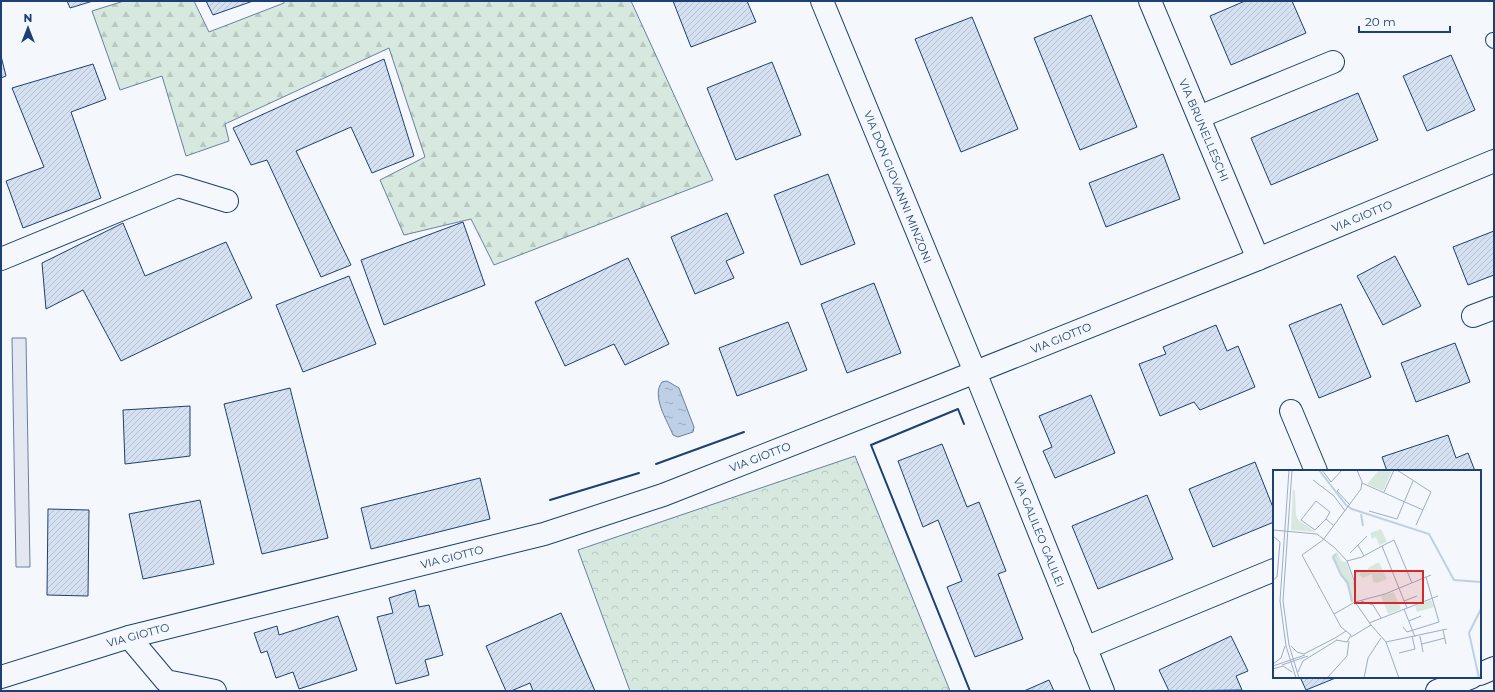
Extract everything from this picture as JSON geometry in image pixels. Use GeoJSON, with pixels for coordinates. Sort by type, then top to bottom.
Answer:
{"type":"FeatureCollection","features":[{"type":"Feature","properties":{"kind":"street","name":"VIA DON GIOVANNI MINZONI"},"geometry":{"type":"LineString","coordinates":[[822,1],[974,372]]}},
{"type":"Feature","properties":{"kind":"street","name":"VIA BRUNELLESCHI"},"geometry":{"type":"LineString","coordinates":[[1150,1],[1258,259]]}},
{"type":"Feature","properties":{"kind":"street"},"geometry":{"type":"LineString","coordinates":[[1199,117],[1333,62]]}},
{"type":"Feature","properties":{"kind":"street","name":"VIA GIOTTO"},"geometry":{"type":"LineString","coordinates":[[1,677],[130,637],[544,534],[663,495],[1258,259],[1494,161]]}},
{"type":"Feature","properties":{"kind":"street"},"geometry":{"type":"LineString","coordinates":[[1,259],[178,186],[227,201]]}},
{"type":"Feature","properties":{"kind":"street"},"geometry":{"type":"LineString","coordinates":[[1474,316],[1494,308]]}},
{"type":"Feature","properties":{"kind":"street","name":"VIA GALILEO GALILEI"},"geometry":{"type":"LineString","coordinates":[[974,372],[1103,691]]}},
{"type":"Feature","properties":{"kind":"street"},"geometry":{"type":"LineString","coordinates":[[1291,412],[1316,470]]}},
{"type":"Feature","properties":{"kind":"street"},"geometry":{"type":"LineString","coordinates":[[1085,648],[1273,570]]}},
{"type":"Feature","properties":{"kind":"street"},"geometry":{"type":"LineString","coordinates":[[130,637],[166,681],[215,691]]}},
{"type":"Feature","properties":{"kind":"street"},"geometry":{"type":"LineString","coordinates":[[1481,674],[1494,668]]}},
{"type":"Feature","properties":{"kind":"street"},"geometry":{"type":"LineString","coordinates":[[1,677],[8,691]]}},
{"type":"Feature","properties":{"kind":"street"},"geometry":{"type":"LineString","coordinates":[[1437,691],[1470,678]]}},
{"type":"Feature","properties":{"kind":"green space"},"geometry":{"type":"Polygon","coordinates":[[[124,1],[194,1],[209,32],[284,3],[284,1],[631,1],[713,180],[494,265],[471,219],[404,235],[380,180],[425,157],[389,48],[225,124],[229,141],[186,156],[162,76],[120,90],[92,11],[124,1]]]}},
{"type":"Feature","properties":{"kind":"green space"},"geometry":{"type":"Polygon","coordinates":[[[855,456],[950,691],[630,691],[578,550],[855,456]]]}},
{"type":"Feature","properties":{"kind":"shaded area"},"geometry":{"type":"Polygon","coordinates":[[[12,338],[26,338],[30,567],[16,567],[12,338]]]}},
{"type":"Feature","properties":{"kind":"water"},"geometry":{"type":"Polygon","coordinates":[[[667,381],[679,388],[694,427],[693,432],[678,437],[673,435],[661,408],[658,394],[662,382],[667,381]]]}},
{"type":"Feature","properties":{"kind":"building"},"geometry":{"type":"Polygon","coordinates":[[[67,1],[93,1],[70,8],[67,1]]]}},
{"type":"Feature","properties":{"kind":"building"},"geometry":{"type":"Polygon","coordinates":[[[206,1],[253,1],[213,15],[206,1]]]}},
{"type":"Feature","properties":{"kind":"building"},"geometry":{"type":"Polygon","coordinates":[[[673,1],[747,1],[756,22],[691,47],[673,1]]]}},
{"type":"Feature","properties":{"kind":"building"},"geometry":{"type":"Polygon","coordinates":[[[1245,1],[1292,1],[1306,33],[1231,65],[1210,16],[1245,1]]]}},
{"type":"Feature","properties":{"kind":"building"},"geometry":{"type":"Polygon","coordinates":[[[1091,15],[1137,127],[1080,150],[1034,38],[1091,15]]]}},
{"type":"Feature","properties":{"kind":"building"},"geometry":{"type":"Polygon","coordinates":[[[972,17],[1018,129],[961,152],[915,39],[972,17]]]}},
{"type":"Feature","properties":{"kind":"building"},"geometry":{"type":"Polygon","coordinates":[[[1451,55],[1475,110],[1427,131],[1403,76],[1451,55]]]}},
{"type":"Feature","properties":{"kind":"building"},"geometry":{"type":"Polygon","coordinates":[[[1,56],[6,76],[1,78],[1,56]]]}},
{"type":"Feature","properties":{"kind":"building"},"geometry":{"type":"Polygon","coordinates":[[[384,59],[414,156],[372,173],[351,127],[296,151],[351,265],[321,277],[267,160],[251,165],[233,128],[384,59]]]}},
{"type":"Feature","properties":{"kind":"building"},"geometry":{"type":"Polygon","coordinates":[[[772,62],[801,135],[736,160],[707,88],[772,62]]]}},
{"type":"Feature","properties":{"kind":"building"},"geometry":{"type":"Polygon","coordinates":[[[93,64],[106,99],[71,112],[101,198],[23,228],[6,181],[44,167],[12,88],[93,64]]]}},
{"type":"Feature","properties":{"kind":"building"},"geometry":{"type":"Polygon","coordinates":[[[1358,93],[1378,140],[1271,185],[1251,138],[1358,93]]]}},
{"type":"Feature","properties":{"kind":"building"},"geometry":{"type":"Polygon","coordinates":[[[1163,154],[1180,199],[1106,227],[1089,183],[1163,154]]]}},
{"type":"Feature","properties":{"kind":"building"},"geometry":{"type":"Polygon","coordinates":[[[828,174],[855,244],[801,265],[774,195],[828,174]]]}},
{"type":"Feature","properties":{"kind":"building"},"geometry":{"type":"Polygon","coordinates":[[[727,213],[744,253],[726,261],[734,278],[695,294],[671,237],[727,213]]]}},
{"type":"Feature","properties":{"kind":"building"},"geometry":{"type":"Polygon","coordinates":[[[463,222],[485,285],[384,325],[361,260],[463,222]]]}},
{"type":"Feature","properties":{"kind":"building"},"geometry":{"type":"Polygon","coordinates":[[[123,223],[145,276],[226,242],[252,298],[121,361],[83,290],[46,309],[42,263],[123,223]]]}},
{"type":"Feature","properties":{"kind":"building"},"geometry":{"type":"Polygon","coordinates":[[[1494,231],[1494,275],[1468,285],[1453,247],[1494,231]]]}},
{"type":"Feature","properties":{"kind":"building"},"geometry":{"type":"Polygon","coordinates":[[[1395,256],[1421,306],[1383,325],[1357,276],[1395,256]]]}},
{"type":"Feature","properties":{"kind":"building"},"geometry":{"type":"Polygon","coordinates":[[[628,258],[669,344],[625,365],[614,344],[565,366],[535,302],[628,258]]]}},
{"type":"Feature","properties":{"kind":"building"},"geometry":{"type":"Polygon","coordinates":[[[349,276],[376,344],[303,372],[276,305],[349,276]]]}},
{"type":"Feature","properties":{"kind":"building"},"geometry":{"type":"Polygon","coordinates":[[[874,283],[901,353],[847,373],[821,304],[874,283]]]}},
{"type":"Feature","properties":{"kind":"building"},"geometry":{"type":"Polygon","coordinates":[[[1341,304],[1371,377],[1319,398],[1289,325],[1341,304]]]}},
{"type":"Feature","properties":{"kind":"building"},"geometry":{"type":"Polygon","coordinates":[[[788,322],[807,370],[737,396],[719,348],[788,322]]]}},
{"type":"Feature","properties":{"kind":"building"},"geometry":{"type":"Polygon","coordinates":[[[1216,325],[1227,351],[1238,346],[1255,387],[1200,410],[1194,402],[1160,416],[1139,364],[1166,354],[1163,347],[1216,325]]]}},
{"type":"Feature","properties":{"kind":"building"},"geometry":{"type":"Polygon","coordinates":[[[1455,343],[1470,382],[1416,402],[1401,363],[1455,343]]]}},
{"type":"Feature","properties":{"kind":"building"},"geometry":{"type":"Polygon","coordinates":[[[290,388],[328,538],[262,554],[224,404],[290,388]]]}},
{"type":"Feature","properties":{"kind":"building"},"geometry":{"type":"Polygon","coordinates":[[[1091,395],[1115,453],[1055,478],[1043,451],[1052,447],[1039,416],[1091,395]]]}},
{"type":"Feature","properties":{"kind":"building"},"geometry":{"type":"Polygon","coordinates":[[[190,406],[190,456],[125,464],[123,410],[190,406]]]}},
{"type":"Feature","properties":{"kind":"building"},"geometry":{"type":"Polygon","coordinates":[[[1448,435],[1456,458],[1468,453],[1475,470],[1387,470],[1382,457],[1448,435]]]}},
{"type":"Feature","properties":{"kind":"building"},"geometry":{"type":"Polygon","coordinates":[[[942,444],[967,507],[979,502],[1006,571],[998,574],[1023,639],[975,657],[947,587],[962,581],[938,520],[923,527],[898,461],[942,444]]]}},
{"type":"Feature","properties":{"kind":"building"},"geometry":{"type":"Polygon","coordinates":[[[1255,462],[1273,507],[1273,522],[1213,547],[1189,489],[1255,462]]]}},
{"type":"Feature","properties":{"kind":"building"},"geometry":{"type":"Polygon","coordinates":[[[480,478],[490,519],[371,549],[361,508],[480,478]]]}},
{"type":"Feature","properties":{"kind":"building"},"geometry":{"type":"Polygon","coordinates":[[[1147,495],[1173,559],[1098,589],[1072,526],[1147,495]]]}},
{"type":"Feature","properties":{"kind":"building"},"geometry":{"type":"Polygon","coordinates":[[[200,500],[214,564],[143,579],[129,514],[200,500]]]}},
{"type":"Feature","properties":{"kind":"building"},"geometry":{"type":"Polygon","coordinates":[[[48,509],[89,510],[88,596],[47,595],[48,509]]]}},
{"type":"Feature","properties":{"kind":"building"},"geometry":{"type":"Polygon","coordinates":[[[415,590],[419,607],[429,605],[443,655],[425,660],[429,675],[396,684],[377,617],[393,613],[389,598],[415,590]]]}},
{"type":"Feature","properties":{"kind":"building"},"geometry":{"type":"Polygon","coordinates":[[[561,613],[595,691],[533,691],[530,683],[511,691],[506,691],[486,646],[561,613]]]}},
{"type":"Feature","properties":{"kind":"building"},"geometry":{"type":"Polygon","coordinates":[[[338,616],[357,670],[299,689],[293,672],[276,678],[267,651],[261,653],[254,633],[277,626],[279,635],[338,616]]]}},
{"type":"Feature","properties":{"kind":"building"},"geometry":{"type":"Polygon","coordinates":[[[1231,636],[1248,671],[1236,676],[1242,690],[1169,691],[1159,670],[1231,636]]]}},
{"type":"Feature","properties":{"kind":"building"},"geometry":{"type":"Polygon","coordinates":[[[1300,678],[1336,678],[1306,690],[1300,678]]]}},
{"type":"Feature","properties":{"kind":"building"},"geometry":{"type":"Polygon","coordinates":[[[1049,680],[1054,691],[1024,691],[1049,680]]]}},
{"type":"Feature","properties":{"kind":"wall"},"geometry":{"type":"LineString","coordinates":[[964,424],[958,409],[871,445],[970,691]]}},
{"type":"Feature","properties":{"kind":"wall"},"geometry":{"type":"LineString","coordinates":[[656,464],[744,432]]}},
{"type":"Feature","properties":{"kind":"wall"},"geometry":{"type":"LineString","coordinates":[[550,500],[639,473]]}}]}
